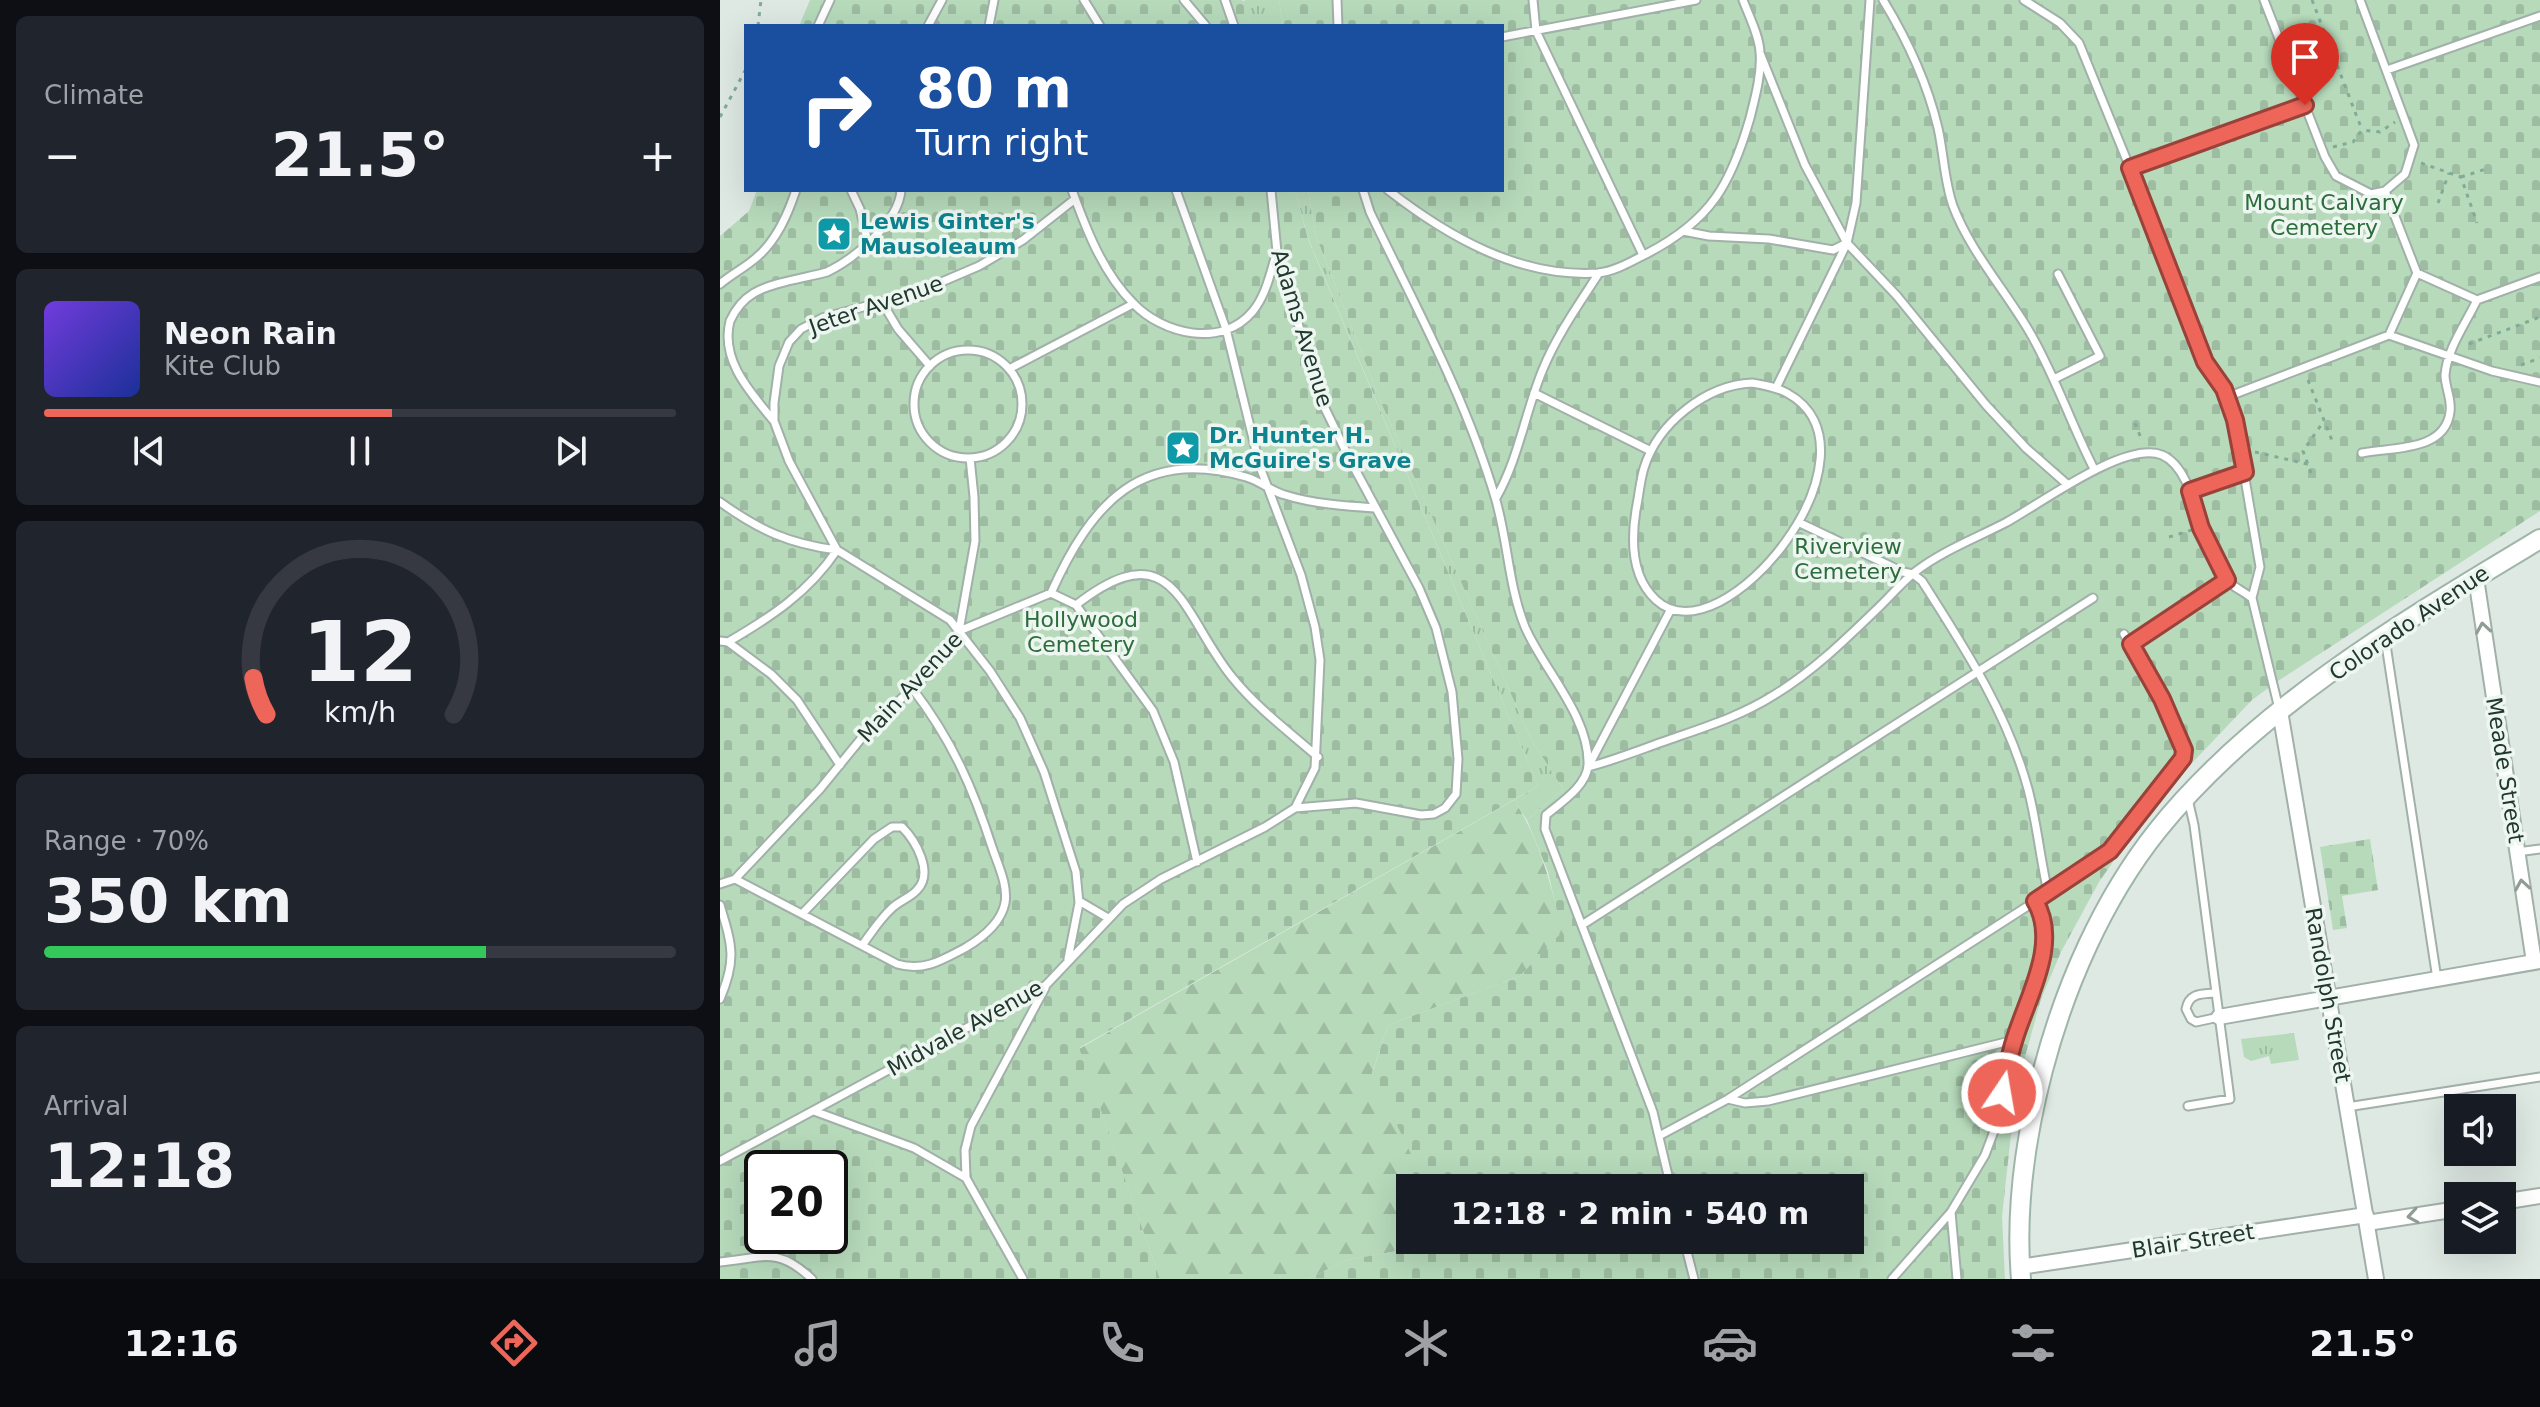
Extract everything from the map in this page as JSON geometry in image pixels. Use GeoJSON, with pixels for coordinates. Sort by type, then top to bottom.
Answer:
{"type":"FeatureCollection","features":[{"type":"Feature","properties":{"kind":"street","name":"Colorado Avenue"},"geometry":{"type":"LineString","coordinates":[[2020,1273],[2022,1175],[2032,1114],[2052,1037],[2079,965],[2115,895],[2156,833],[2187,796],[2232,751],[2280,711],[2385,636],[2540,539]]}},
{"type":"Feature","properties":{"kind":"street","name":"Meade Street"},"geometry":{"type":"LineString","coordinates":[[2476,578],[2517,852],[2537,962]]}},
{"type":"Feature","properties":{"kind":"street","name":"Randolph Street"},"geometry":{"type":"LineString","coordinates":[[2280,711],[2376,1279]]}},
{"type":"Feature","properties":{"kind":"street"},"geometry":{"type":"LineString","coordinates":[[2219,1017],[2537,962]]}},
{"type":"Feature","properties":{"kind":"street"},"geometry":{"type":"LineString","coordinates":[[2516,1200],[2540,1196]]}},
{"type":"Feature","properties":{"kind":"street","name":"Blair Street"},"geometry":{"type":"LineString","coordinates":[[2020,1273],[2367,1219],[2444,1211]]}},
{"type":"Feature","properties":{"kind":"lane"},"geometry":{"type":"LineString","coordinates":[[819,24],[830,0]]}},
{"type":"Feature","properties":{"kind":"lane"},"geometry":{"type":"LineString","coordinates":[[929,24],[942,0]]}},
{"type":"Feature","properties":{"kind":"lane"},"geometry":{"type":"LineString","coordinates":[[990,22],[994,0]]}},
{"type":"Feature","properties":{"kind":"lane"},"geometry":{"type":"LineString","coordinates":[[1084,0],[1099,24]]}},
{"type":"Feature","properties":{"kind":"lane"},"geometry":{"type":"LineString","coordinates":[[1184,0],[1204,24]]}},
{"type":"Feature","properties":{"kind":"lane"},"geometry":{"type":"LineString","coordinates":[[1225,0],[1233,24]]}},
{"type":"Feature","properties":{"kind":"lane"},"geometry":{"type":"LineString","coordinates":[[1337,0],[1338,24]]}},
{"type":"Feature","properties":{"kind":"lane"},"geometry":{"type":"LineString","coordinates":[[1533,0],[1536,31],[1643,255]]}},
{"type":"Feature","properties":{"kind":"lane"},"geometry":{"type":"LineString","coordinates":[[1504,37],[1696,0]]}},
{"type":"Feature","properties":{"kind":"lane"},"geometry":{"type":"LineString","coordinates":[[1743,0],[1805,165],[1847,243],[1897,296],[1986,405],[2026,448],[2068,485]]}},
{"type":"Feature","properties":{"kind":"lane"},"geometry":{"type":"LineString","coordinates":[[1776,388],[1847,243],[1856,203],[1870,0]]}},
{"type":"Feature","properties":{"kind":"lane"},"geometry":{"type":"LineString","coordinates":[[1883,0],[1905,36],[1930,100],[1939,132],[1944,176],[1954,208],[1969,238],[2028,329],[2094,469]]}},
{"type":"Feature","properties":{"kind":"lane"},"geometry":{"type":"LineString","coordinates":[[2024,0],[2060,23],[2079,43],[2190,327],[2205,362],[2227,397],[2235,420],[2260,567],[2252,598],[2280,711]]}},
{"type":"Feature","properties":{"kind":"lane"},"geometry":{"type":"LineString","coordinates":[[2264,0],[2321,147],[2336,176],[2371,194],[2385,191],[2405,174],[2414,145],[2360,0]]}},
{"type":"Feature","properties":{"kind":"lane"},"geometry":{"type":"LineString","coordinates":[[2387,70],[2540,16]]}},
{"type":"Feature","properties":{"kind":"lane"},"geometry":{"type":"LineString","coordinates":[[1391,192],[1452,234],[1496,255],[1543,268],[1599,273],[1613,270],[1683,231],[1712,205],[1735,166],[1755,97],[1760,52]]}},
{"type":"Feature","properties":{"kind":"lane"},"geometry":{"type":"LineString","coordinates":[[2130,168],[2305,105]]}},
{"type":"Feature","properties":{"kind":"lane"},"geometry":{"type":"LineString","coordinates":[[2385,191],[2417,273],[2477,300]]}},
{"type":"Feature","properties":{"kind":"lane"},"geometry":{"type":"LineString","coordinates":[[720,284],[770,245],[788,214],[795,192]]}},
{"type":"Feature","properties":{"kind":"lane"},"geometry":{"type":"LineString","coordinates":[[852,192],[860,209],[868,243]]}},
{"type":"Feature","properties":{"kind":"lane"},"geometry":{"type":"LineString","coordinates":[[774,421],[752,395],[728,357],[727,337],[733,314],[754,293],[827,272],[868,243],[892,216],[901,192]]}},
{"type":"Feature","properties":{"kind":"lane"},"geometry":{"type":"LineString","coordinates":[[1073,192],[1088,233],[1107,268],[1133,304],[1167,326],[1188,334],[1226,329],[1254,310],[1267,285],[1277,252]]}},
{"type":"Feature","properties":{"kind":"lane"},"geometry":{"type":"LineString","coordinates":[[1177,192],[1226,329],[1245,412],[1268,489],[1301,575],[1317,639],[1320,660],[1318,757],[1295,808]]}},
{"type":"Feature","properties":{"kind":"lane","name":"Adams Avenue"},"geometry":{"type":"LineString","coordinates":[[1271,192],[1277,252],[1320,398],[1375,508],[1424,596],[1444,652],[1453,701],[1458,759],[1457,791],[1445,808],[1429,815],[1356,803],[1295,808]]}},
{"type":"Feature","properties":{"kind":"lane"},"geometry":{"type":"LineString","coordinates":[[1364,192],[1375,222],[1446,366],[1496,499],[1516,602],[1540,658],[1571,707],[1583,738],[1588,767]]}},
{"type":"Feature","properties":{"kind":"lane","name":"Jeter Avenue"},"geometry":{"type":"LineString","coordinates":[[837,550],[789,461],[774,421],[779,366],[789,342],[797,333],[822,318],[926,289],[979,266],[1023,240],[1075,199]]}},
{"type":"Feature","properties":{"kind":"lane"},"geometry":{"type":"LineString","coordinates":[[1683,231],[1709,236],[1769,239],[1833,250],[1847,243]]}},
{"type":"Feature","properties":{"kind":"lane"},"geometry":{"type":"LineString","coordinates":[[1496,499],[1511,473],[1534,393],[1560,335],[1599,273]]}},
{"type":"Feature","properties":{"kind":"lane"},"geometry":{"type":"LineString","coordinates":[[2389,335],[2417,273]]}},
{"type":"Feature","properties":{"kind":"lane"},"geometry":{"type":"LineString","coordinates":[[2054,379],[2100,356],[2058,274]]}},
{"type":"Feature","properties":{"kind":"lane"},"geometry":{"type":"LineString","coordinates":[[2362,453],[2403,448],[2435,438],[2441,433],[2451,411],[2445,377],[2451,354],[2477,300],[2540,277]]}},
{"type":"Feature","properties":{"kind":"lane"},"geometry":{"type":"LineString","coordinates":[[882,302],[905,339],[930,366]]}},
{"type":"Feature","properties":{"kind":"lane"},"geometry":{"type":"LineString","coordinates":[[1009,369],[1133,304]]}},
{"type":"Feature","properties":{"kind":"lane"},"geometry":{"type":"LineString","coordinates":[[2227,397],[2389,335],[2451,354],[2492,371],[2540,382]]}},
{"type":"Feature","properties":{"kind":"lane"},"geometry":{"type":"LineString","coordinates":[[966,350],[990,355],[1009,369],[1018,382],[1022,397],[1016,428],[1007,441],[995,450],[970,458],[949,454],[925,436],[914,408],[921,378],[930,366],[950,353],[966,350]]}},
{"type":"Feature","properties":{"kind":"lane"},"geometry":{"type":"LineString","coordinates":[[1741,384],[1776,388],[1789,393],[1804,408],[1814,425],[1820,445],[1816,480],[1800,523],[1774,557],[1736,592],[1698,610],[1663,606],[1645,588],[1634,555],[1633,526],[1644,468],[1651,451],[1672,423],[1706,396],[1741,384]]}},
{"type":"Feature","properties":{"kind":"lane"},"geometry":{"type":"LineString","coordinates":[[1534,393],[1651,451]]}},
{"type":"Feature","properties":{"kind":"lane"},"geometry":{"type":"LineString","coordinates":[[1588,767],[1732,717],[1776,694],[1850,636],[1913,574],[1952,548],[2003,524],[2094,469],[2147,452],[2161,455],[2177,466],[2190,491],[2201,528],[2227,580],[2252,598]]}},
{"type":"Feature","properties":{"kind":"lane"},"geometry":{"type":"LineString","coordinates":[[959,631],[975,541],[970,458]]}},
{"type":"Feature","properties":{"kind":"lane"},"geometry":{"type":"LineString","coordinates":[[1197,862],[1176,770],[1156,717],[1135,683],[1076,605],[1051,593],[1069,552],[1111,500],[1149,477],[1180,467],[1201,467],[1249,477],[1268,489],[1313,502],[1375,508]]}},
{"type":"Feature","properties":{"kind":"lane"},"geometry":{"type":"LineString","coordinates":[[2190,491],[2245,472]]}},
{"type":"Feature","properties":{"kind":"lane"},"geometry":{"type":"LineString","coordinates":[[720,502],[766,532],[806,546],[837,550],[942,614],[959,631],[1003,691],[1030,739],[1051,793],[1076,872],[1079,901],[1068,961]]}},
{"type":"Feature","properties":{"kind":"lane"},"geometry":{"type":"LineString","coordinates":[[1800,523],[1913,574],[1922,581],[1979,670],[2003,719],[2028,789],[2048,892]]}},
{"type":"Feature","properties":{"kind":"lane"},"geometry":{"type":"LineString","coordinates":[[837,550],[818,577],[795,599],[724,641],[771,674],[797,700],[840,765]]}},
{"type":"Feature","properties":{"kind":"lane"},"geometry":{"type":"LineString","coordinates":[[1076,605],[1100,587],[1126,577],[1149,576],[1169,584],[1181,596],[1221,662],[1245,693],[1318,757]]}},
{"type":"Feature","properties":{"kind":"lane"},"geometry":{"type":"LineString","coordinates":[[2131,644],[2227,580]]}},
{"type":"Feature","properties":{"kind":"lane","name":"Main Avenue"},"geometry":{"type":"LineString","coordinates":[[720,884],[735,879],[869,729],[940,662],[959,631],[1051,593]]}},
{"type":"Feature","properties":{"kind":"lane"},"geometry":{"type":"LineString","coordinates":[[1582,925],[2093,598]]}},
{"type":"Feature","properties":{"kind":"lane"},"geometry":{"type":"LineString","coordinates":[[1668,1174],[1653,1112],[1545,829],[1546,815],[1577,788],[1671,609]]}},
{"type":"Feature","properties":{"kind":"lane"},"geometry":{"type":"LineString","coordinates":[[1659,1136],[1728,1099],[2110,851],[2183,758],[2184,750],[2162,699],[2124,634]]}},
{"type":"Feature","properties":{"kind":"lane"},"geometry":{"type":"LineString","coordinates":[[2385,636],[2437,979]]}},
{"type":"Feature","properties":{"kind":"lane"},"geometry":{"type":"LineString","coordinates":[[735,879],[897,964],[911,968],[927,967],[977,940],[995,923],[1005,902],[1002,878],[961,763],[938,723],[912,688]]}},
{"type":"Feature","properties":{"kind":"lane"},"geometry":{"type":"LineString","coordinates":[[2187,796],[2194,825],[2230,1099],[2188,1106]]}},
{"type":"Feature","properties":{"kind":"lane","name":"Midvale Avenue"},"geometry":{"type":"LineString","coordinates":[[720,1161],[1046,985],[1123,904],[1153,884],[1265,827],[1295,808]]}},
{"type":"Feature","properties":{"kind":"lane"},"geometry":{"type":"LineString","coordinates":[[803,913],[874,839],[888,828],[902,827],[917,848],[924,870],[923,882],[913,894],[886,913],[863,944]]}},
{"type":"Feature","properties":{"kind":"lane"},"geometry":{"type":"LineString","coordinates":[[2517,852],[2540,849]]}},
{"type":"Feature","properties":{"kind":"lane"},"geometry":{"type":"LineString","coordinates":[[1079,901],[1108,918]]}},
{"type":"Feature","properties":{"kind":"lane"},"geometry":{"type":"LineString","coordinates":[[1892,1279],[1951,1212],[1985,1155],[1997,1123],[2014,1040],[2044,947],[2043,917],[2035,901]]}},
{"type":"Feature","properties":{"kind":"lane"},"geometry":{"type":"LineString","coordinates":[[720,905],[730,943],[731,972],[720,999]]}},
{"type":"Feature","properties":{"kind":"lane"},"geometry":{"type":"LineString","coordinates":[[1023,1279],[966,1178],[965,1150],[971,1126],[1046,985]]}},
{"type":"Feature","properties":{"kind":"lane"},"geometry":{"type":"LineString","coordinates":[[2215,993],[2194,996],[2186,1009],[2196,1022],[2219,1017]]}},
{"type":"Feature","properties":{"kind":"lane"},"geometry":{"type":"LineString","coordinates":[[1728,1099],[1745,1103],[1768,1101],[2014,1040]]}},
{"type":"Feature","properties":{"kind":"lane"},"geometry":{"type":"LineString","coordinates":[[2347,1107],[2540,1077]]}},
{"type":"Feature","properties":{"kind":"lane"},"geometry":{"type":"LineString","coordinates":[[814,1111],[914,1148],[966,1178]]}},
{"type":"Feature","properties":{"kind":"lane"},"geometry":{"type":"LineString","coordinates":[[1951,1212],[1957,1279]]}},
{"type":"Feature","properties":{"kind":"lane"},"geometry":{"type":"LineString","coordinates":[[1688,1254],[1694,1279]]}},
{"type":"Feature","properties":{"kind":"lane"},"geometry":{"type":"LineString","coordinates":[[720,1262],[775,1256],[796,1265],[812,1279]]}},
{"type":"Feature","properties":{"kind":"path"},"geometry":{"type":"LineString","coordinates":[[758,24],[761,0]]}},
{"type":"Feature","properties":{"kind":"path"},"geometry":{"type":"LineString","coordinates":[[2312,0],[2362,130]]}},
{"type":"Feature","properties":{"kind":"path"},"geometry":{"type":"LineString","coordinates":[[720,117],[744,73]]}},
{"type":"Feature","properties":{"kind":"path"},"geometry":{"type":"LineString","coordinates":[[2362,130],[2387,129],[2402,113]]}},
{"type":"Feature","properties":{"kind":"path"},"geometry":{"type":"LineString","coordinates":[[2321,147],[2348,145],[2362,130]]}},
{"type":"Feature","properties":{"kind":"path"},"geometry":{"type":"LineString","coordinates":[[2410,159],[2461,177],[2486,169]]}},
{"type":"Feature","properties":{"kind":"path"},"geometry":{"type":"LineString","coordinates":[[2438,203],[2449,173]]}},
{"type":"Feature","properties":{"kind":"path"},"geometry":{"type":"LineString","coordinates":[[2461,177],[2477,223]]}},
{"type":"Feature","properties":{"kind":"path"},"geometry":{"type":"LineString","coordinates":[[2451,354],[2540,317]]}},
{"type":"Feature","properties":{"kind":"path"},"geometry":{"type":"LineString","coordinates":[[2303,367],[2333,443]]}},
{"type":"Feature","properties":{"kind":"path"},"geometry":{"type":"LineString","coordinates":[[2311,473],[2303,451],[2324,421]]}},
{"type":"Feature","properties":{"kind":"path"},"geometry":{"type":"LineString","coordinates":[[2135,423],[2147,452]]}},
{"type":"Feature","properties":{"kind":"path"},"geometry":{"type":"LineString","coordinates":[[2255,452],[2309,463]]}},
{"type":"Feature","properties":{"kind":"path"},"geometry":{"type":"LineString","coordinates":[[2169,537],[2201,528]]}},
{"type":"Feature","properties":{"kind":"green space"},"geometry":{"type":"Polygon","coordinates":[[[810,0],[1242,0],[1250,24],[800,24],[810,0]]]}},
{"type":"Feature","properties":{"kind":"green space"},"geometry":{"type":"Polygon","coordinates":[[[1279,0],[1283,24],[1250,24],[1242,1],[1279,0]]]}},
{"type":"Feature","properties":{"kind":"green space","name":"Riverview Cemetery"},"geometry":{"type":"Polygon","coordinates":[[[1279,0],[2540,0],[2540,511],[2252,700],[2154,803],[2099,882],[2061,952],[2041,999],[2016,1089],[2002,1216],[2005,1279],[1308,1279],[1347,1260],[1396,1251],[1396,1254],[1864,1254],[1864,1174],[1413,1174],[1411,1154],[1372,1074],[1388,1025],[1520,976],[1562,932],[1548,872],[1527,820],[1563,789],[1531,739],[1383,407],[1316,236],[1308,192],[1504,192],[1504,24],[1283,24],[1279,0]]]}},
{"type":"Feature","properties":{"kind":"green space","name":"Hollywood Cemetery"},"geometry":{"type":"Polygon","coordinates":[[[756,192],[1296,192],[1308,239],[1538,786],[1079,1048],[1160,1279],[720,1279],[720,236],[749,211],[756,192]]]}},
{"type":"Feature","properties":{"kind":"green space"},"geometry":{"type":"Polygon","coordinates":[[[1296,192],[1308,192],[1316,236],[1383,407],[1531,739],[1563,789],[1527,820],[1514,800],[1538,786],[1308,238],[1296,192]]]}},
{"type":"Feature","properties":{"kind":"green space"},"geometry":{"type":"Polygon","coordinates":[[[1514,800],[1523,815],[1538,847],[1563,932],[1520,976],[1388,1025],[1372,1073],[1412,1155],[1414,1174],[1396,1174],[1396,1251],[1347,1260],[1308,1279],[1160,1279],[1079,1049],[1514,800]]]}},
{"type":"Feature","properties":{"kind":"green space"},"geometry":{"type":"Polygon","coordinates":[[[2370,839],[2378,890],[2342,896],[2347,928],[2333,930],[2320,847],[2370,839]]]}},
{"type":"Feature","properties":{"kind":"green space"},"geometry":{"type":"Polygon","coordinates":[[[2294,1033],[2299,1060],[2271,1064],[2269,1056],[2251,1061],[2244,1057],[2241,1039],[2294,1033]]]}},
{"type":"Feature","properties":{"kind":"place","name":"Lewis Ginter's Mausoleaum"},"geometry":{"type":"Point","coordinates":[834,234]}},
{"type":"Feature","properties":{"kind":"place","name":"Dr. Hunter H. McGuire's Grave"},"geometry":{"type":"Point","coordinates":[1183,448]}},
{"type":"Feature","properties":{"kind":"route"},"geometry":{"type":"LineString","coordinates":[[2002,1093],[2014,1040],[2044,947],[2045,926],[2035,901],[2110,851],[2183,758],[2184,750],[2162,699],[2131,644],[2227,580],[2201,528],[2190,491],[2245,472],[2235,420],[2224,389],[2205,362],[2185,316],[2130,168],[2305,105]]}},
{"type":"Feature","properties":{"kind":"park label","name":"Mount Calvary Cemetery"},"geometry":{"type":"Point","coordinates":[2324,214]}}]}
